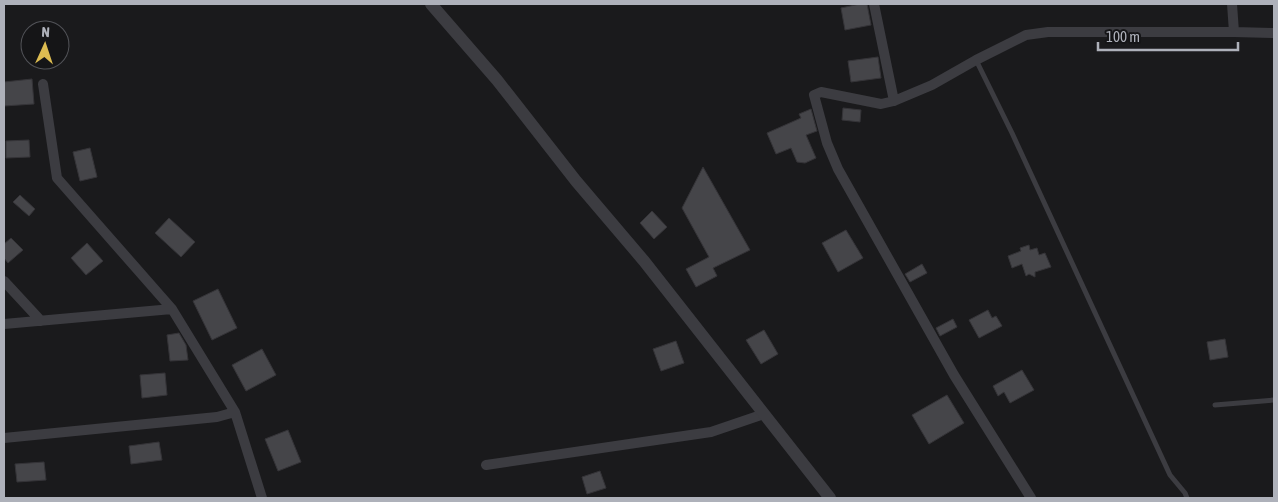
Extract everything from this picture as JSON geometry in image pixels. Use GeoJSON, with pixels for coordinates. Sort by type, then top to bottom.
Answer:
{"type":"FeatureCollection","features":[{"type":"Feature","properties":{"kind":"street"},"geometry":{"type":"LineString","coordinates":[[431,4],[497,80],[576,181],[650,268],[830,498]]}},
{"type":"Feature","properties":{"kind":"street"},"geometry":{"type":"LineString","coordinates":[[874,4],[894,101]]}},
{"type":"Feature","properties":{"kind":"street"},"geometry":{"type":"LineString","coordinates":[[1232,4],[1234,32]]}},
{"type":"Feature","properties":{"kind":"street"},"geometry":{"type":"LineString","coordinates":[[1031,498],[954,375],[838,169],[826,143],[814,95],[821,92],[881,104],[894,101],[932,85],[1026,35],[1048,32],[1234,32],[1274,34]]}},
{"type":"Feature","properties":{"kind":"street"},"geometry":{"type":"LineString","coordinates":[[43,84],[57,178],[172,309],[235,412],[262,498]]}},
{"type":"Feature","properties":{"kind":"street"},"geometry":{"type":"LineString","coordinates":[[4,281],[41,321]]}},
{"type":"Feature","properties":{"kind":"street"},"geometry":{"type":"LineString","coordinates":[[4,324],[172,309]]}},
{"type":"Feature","properties":{"kind":"street"},"geometry":{"type":"LineString","coordinates":[[4,438],[217,417],[235,412]]}},
{"type":"Feature","properties":{"kind":"street"},"geometry":{"type":"LineString","coordinates":[[486,465],[711,432],[764,414]]}},
{"type":"Feature","properties":{"kind":"lane"},"geometry":{"type":"LineString","coordinates":[[976,60],[1012,132],[1170,475],[1187,498]]}},
{"type":"Feature","properties":{"kind":"lane"},"geometry":{"type":"LineString","coordinates":[[1215,405],[1274,400]]}},
{"type":"Feature","properties":{"kind":"building"},"geometry":{"type":"Polygon","coordinates":[[[867,4],[871,25],[845,30],[841,8],[867,4]]]}},
{"type":"Feature","properties":{"kind":"building"},"geometry":{"type":"Polygon","coordinates":[[[878,57],[881,78],[851,82],[848,61],[878,57]]]}},
{"type":"Feature","properties":{"kind":"building"},"geometry":{"type":"Polygon","coordinates":[[[32,79],[34,104],[4,106],[4,82],[32,79]]]}},
{"type":"Feature","properties":{"kind":"building"},"geometry":{"type":"Polygon","coordinates":[[[843,108],[861,110],[860,122],[842,120],[843,108]]]}},
{"type":"Feature","properties":{"kind":"building"},"geometry":{"type":"Polygon","coordinates":[[[811,109],[817,131],[806,135],[816,158],[805,163],[797,162],[791,148],[776,154],[767,133],[801,118],[799,114],[811,109]]]}},
{"type":"Feature","properties":{"kind":"building"},"geometry":{"type":"Polygon","coordinates":[[[29,140],[30,157],[6,158],[6,141],[29,140]]]}},
{"type":"Feature","properties":{"kind":"building"},"geometry":{"type":"Polygon","coordinates":[[[90,148],[97,177],[80,181],[73,152],[90,148]]]}},
{"type":"Feature","properties":{"kind":"building"},"geometry":{"type":"Polygon","coordinates":[[[703,167],[750,250],[713,268],[717,276],[696,287],[686,269],[709,257],[682,208],[703,167]]]}},
{"type":"Feature","properties":{"kind":"building"},"geometry":{"type":"Polygon","coordinates":[[[20,195],[35,209],[29,216],[13,202],[20,195]]]}},
{"type":"Feature","properties":{"kind":"building"},"geometry":{"type":"Polygon","coordinates":[[[652,211],[667,227],[654,239],[640,223],[652,211]]]}},
{"type":"Feature","properties":{"kind":"building"},"geometry":{"type":"Polygon","coordinates":[[[169,218],[195,242],[181,257],[155,233],[169,218]]]}},
{"type":"Feature","properties":{"kind":"building"},"geometry":{"type":"Polygon","coordinates":[[[846,230],[863,258],[838,272],[822,243],[846,230]]]}},
{"type":"Feature","properties":{"kind":"building"},"geometry":{"type":"Polygon","coordinates":[[[11,238],[23,250],[8,263],[4,258],[4,244],[11,238]]]}},
{"type":"Feature","properties":{"kind":"building"},"geometry":{"type":"Polygon","coordinates":[[[87,243],[103,261],[86,275],[71,258],[87,243]]]}},
{"type":"Feature","properties":{"kind":"building"},"geometry":{"type":"Polygon","coordinates":[[[1029,245],[1030,250],[1037,248],[1039,255],[1045,253],[1051,267],[1035,272],[1035,277],[1029,274],[1026,276],[1022,264],[1012,268],[1008,256],[1021,251],[1020,248],[1029,245]]]}},
{"type":"Feature","properties":{"kind":"building"},"geometry":{"type":"Polygon","coordinates":[[[922,264],[927,273],[910,282],[905,274],[922,264]]]}},
{"type":"Feature","properties":{"kind":"building"},"geometry":{"type":"Polygon","coordinates":[[[218,289],[237,328],[212,340],[193,301],[218,289]]]}},
{"type":"Feature","properties":{"kind":"building"},"geometry":{"type":"Polygon","coordinates":[[[988,310],[992,318],[996,316],[1002,326],[979,338],[969,320],[988,310]]]}},
{"type":"Feature","properties":{"kind":"building"},"geometry":{"type":"Polygon","coordinates":[[[953,319],[957,327],[940,336],[936,328],[953,319]]]}},
{"type":"Feature","properties":{"kind":"building"},"geometry":{"type":"Polygon","coordinates":[[[764,330],[778,354],[761,364],[746,340],[764,330]]]}},
{"type":"Feature","properties":{"kind":"building"},"geometry":{"type":"Polygon","coordinates":[[[179,333],[186,345],[188,360],[170,361],[167,335],[179,333]]]}},
{"type":"Feature","properties":{"kind":"building"},"geometry":{"type":"Polygon","coordinates":[[[1225,339],[1228,357],[1210,360],[1207,342],[1225,339]]]}},
{"type":"Feature","properties":{"kind":"building"},"geometry":{"type":"Polygon","coordinates":[[[676,341],[684,363],[661,371],[653,349],[676,341]]]}},
{"type":"Feature","properties":{"kind":"building"},"geometry":{"type":"Polygon","coordinates":[[[262,349],[276,375],[246,391],[232,365],[262,349]]]}},
{"type":"Feature","properties":{"kind":"building"},"geometry":{"type":"Polygon","coordinates":[[[1022,370],[1034,390],[1010,403],[1004,392],[998,396],[993,386],[1022,370]]]}},
{"type":"Feature","properties":{"kind":"building"},"geometry":{"type":"Polygon","coordinates":[[[165,373],[167,395],[142,398],[140,375],[165,373]]]}},
{"type":"Feature","properties":{"kind":"building"},"geometry":{"type":"Polygon","coordinates":[[[947,395],[964,423],[929,444],[912,415],[947,395]]]}},
{"type":"Feature","properties":{"kind":"building"},"geometry":{"type":"Polygon","coordinates":[[[288,430],[301,462],[278,471],[265,439],[288,430]]]}},
{"type":"Feature","properties":{"kind":"building"},"geometry":{"type":"Polygon","coordinates":[[[159,442],[162,460],[131,464],[129,446],[159,442]]]}},
{"type":"Feature","properties":{"kind":"building"},"geometry":{"type":"Polygon","coordinates":[[[44,462],[46,480],[17,482],[15,464],[44,462]]]}},
{"type":"Feature","properties":{"kind":"building"},"geometry":{"type":"Polygon","coordinates":[[[600,471],[606,488],[587,494],[582,477],[600,471]]]}}]}
